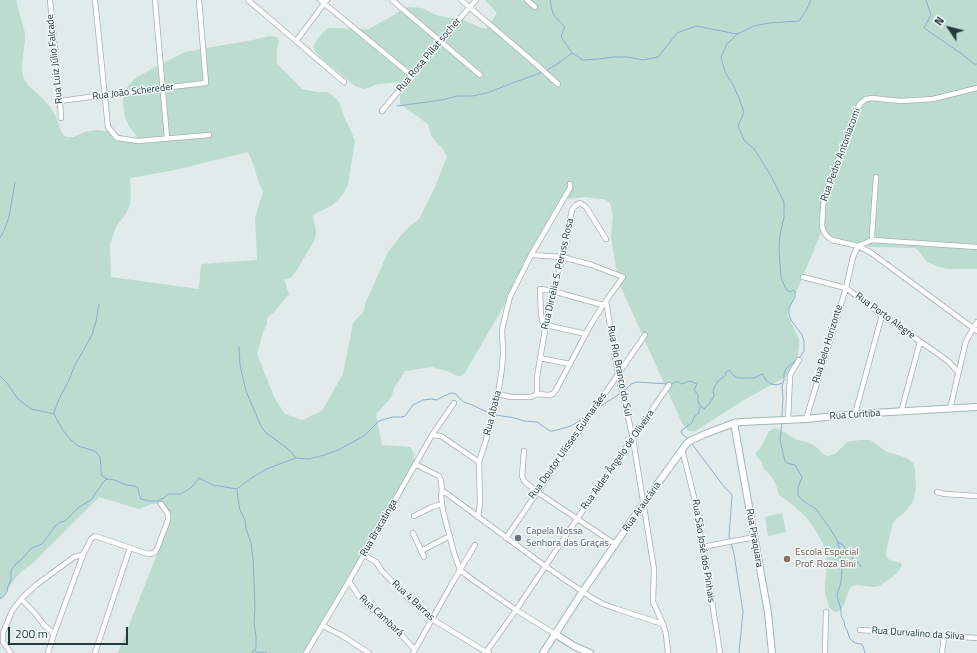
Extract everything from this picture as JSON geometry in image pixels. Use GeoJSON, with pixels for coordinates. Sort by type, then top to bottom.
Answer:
{"type":"FeatureCollection","features":[{"type":"Feature","properties":{"kind":"street","name":"Rua Luiz Júlio Falcade"},"geometry":{"type":"LineString","coordinates":[[50,0],[61,118]]}},
{"type":"Feature","properties":{"kind":"street"},"geometry":{"type":"LineString","coordinates":[[95,0],[108,127],[117,138],[138,141],[209,135]]}},
{"type":"Feature","properties":{"kind":"street"},"geometry":{"type":"LineString","coordinates":[[154,0],[167,138]]}},
{"type":"Feature","properties":{"kind":"street","name":"Rua João Schereder"},"geometry":{"type":"LineString","coordinates":[[60,101],[206,83],[199,0]]}},
{"type":"Feature","properties":{"kind":"street"},"geometry":{"type":"LineString","coordinates":[[248,0],[344,82]]}},
{"type":"Feature","properties":{"kind":"street"},"geometry":{"type":"LineString","coordinates":[[320,0],[326,2],[411,75]]}},
{"type":"Feature","properties":{"kind":"street"},"geometry":{"type":"LineString","coordinates":[[392,0],[480,75]]}},
{"type":"Feature","properties":{"kind":"street"},"geometry":{"type":"LineString","coordinates":[[461,0],[558,84]]}},
{"type":"Feature","properties":{"kind":"street","name":"Rua Rosa Pillat socher"},"geometry":{"type":"LineString","coordinates":[[382,111],[476,0]]}},
{"type":"Feature","properties":{"kind":"street"},"geometry":{"type":"LineString","coordinates":[[527,0],[534,7]]}},
{"type":"Feature","properties":{"kind":"street"},"geometry":{"type":"LineString","coordinates":[[296,41],[326,2]]}},
{"type":"Feature","properties":{"kind":"street","name":"Rua Pedro Antoniacomi"},"geometry":{"type":"LineString","coordinates":[[975,330],[870,252],[858,246],[832,240],[824,232],[822,226],[825,194],[858,107],[866,98],[901,101],[933,99],[977,88]]}},
{"type":"Feature","properties":{"kind":"street"},"geometry":{"type":"LineString","coordinates":[[872,240],[876,177]]}},
{"type":"Feature","properties":{"kind":"street"},"geometry":{"type":"LineString","coordinates":[[498,394],[511,397],[531,397],[537,394],[553,394],[586,334],[623,276],[592,265],[562,257],[531,255],[570,188],[570,184]]}},
{"type":"Feature","properties":{"kind":"street","name":"Rua Dircélia S. Peruss Rosa"},"geometry":{"type":"LineString","coordinates":[[537,394],[537,377],[546,325],[572,210],[576,205],[580,203],[586,207],[606,239]]}},
{"type":"Feature","properties":{"kind":"street"},"geometry":{"type":"LineString","coordinates":[[858,246],[872,240],[977,247]]}},
{"type":"Feature","properties":{"kind":"street","name":"Rua Belo Horizonte"},"geometry":{"type":"LineString","coordinates":[[806,419],[846,288],[853,257],[858,246]]}},
{"type":"Feature","properties":{"kind":"street","name":"Rua Abatia"},"geometry":{"type":"LineString","coordinates":[[478,517],[480,503],[479,462],[492,421],[498,394],[503,361],[502,330],[506,308],[531,255]]}},
{"type":"Feature","properties":{"kind":"street","name":"Rua Porto Alegre"},"geometry":{"type":"LineString","coordinates":[[803,277],[846,288],[950,362],[958,372]]}},
{"type":"Feature","properties":{"kind":"street"},"geometry":{"type":"LineString","coordinates":[[586,334],[543,323],[541,315],[540,288],[605,303]]}},
{"type":"Feature","properties":{"kind":"street","name":"Rua Rio Branco do Sul"},"geometry":{"type":"LineString","coordinates":[[605,303],[632,439],[654,569],[653,602],[666,634],[668,653]]}},
{"type":"Feature","properties":{"kind":"street"},"geometry":{"type":"LineString","coordinates":[[855,414],[882,315]]}},
{"type":"Feature","properties":{"kind":"street"},"geometry":{"type":"LineString","coordinates":[[950,409],[966,341],[975,330],[977,322]]}},
{"type":"Feature","properties":{"kind":"street","name":"Rua Doutor Ulisses Guimarães"},"geometry":{"type":"LineString","coordinates":[[506,538],[645,335]]}},
{"type":"Feature","properties":{"kind":"street"},"geometry":{"type":"LineString","coordinates":[[901,412],[920,342]]}},
{"type":"Feature","properties":{"kind":"street"},"geometry":{"type":"LineString","coordinates":[[540,358],[570,364]]}},
{"type":"Feature","properties":{"kind":"street"},"geometry":{"type":"LineString","coordinates":[[788,420],[790,376],[799,360]]}},
{"type":"Feature","properties":{"kind":"street","name":"Rua Aides Ângelo de Oliveira"},"geometry":{"type":"LineString","coordinates":[[486,653],[669,385]]}},
{"type":"Feature","properties":{"kind":"street","name":"Rua Bracatinga"},"geometry":{"type":"LineString","coordinates":[[306,653],[432,435],[454,403]]}},
{"type":"Feature","properties":{"kind":"street","name":"Rua Curitiba"},"geometry":{"type":"LineString","coordinates":[[734,423],[806,419],[855,414],[977,408]]}},
{"type":"Feature","properties":{"kind":"street","name":"Rua Araucária"},"geometry":{"type":"LineString","coordinates":[[543,653],[583,591],[687,443],[705,434],[734,423]]}},
{"type":"Feature","properties":{"kind":"street","name":"Rua Piraquara"},"geometry":{"type":"LineString","coordinates":[[734,423],[768,613],[772,653]]}},
{"type":"Feature","properties":{"kind":"street"},"geometry":{"type":"LineString","coordinates":[[432,435],[441,436],[479,462]]}},
{"type":"Feature","properties":{"kind":"street","name":"Rua São José dos Pinhais"},"geometry":{"type":"LineString","coordinates":[[682,450],[698,508],[700,540],[720,653]]}},
{"type":"Feature","properties":{"kind":"street"},"geometry":{"type":"LineString","coordinates":[[524,451],[522,476],[524,480],[537,492],[616,544]]}},
{"type":"Feature","properties":{"kind":"street"},"geometry":{"type":"LineString","coordinates":[[416,464],[438,476],[441,481],[442,504],[454,553],[460,570],[516,610],[574,646],[590,653]]}},
{"type":"Feature","properties":{"kind":"street"},"geometry":{"type":"LineString","coordinates":[[442,491],[545,566],[592,598],[604,604],[663,624]]}},
{"type":"Feature","properties":{"kind":"street"},"geometry":{"type":"LineString","coordinates":[[937,492],[977,496]]}},
{"type":"Feature","properties":{"kind":"street"},"geometry":{"type":"LineString","coordinates":[[48,653],[83,555],[91,539],[95,536],[148,554],[154,553],[168,520],[168,514],[161,504]]}},
{"type":"Feature","properties":{"kind":"street"},"geometry":{"type":"LineString","coordinates":[[414,516],[442,504]]}},
{"type":"Feature","properties":{"kind":"street"},"geometry":{"type":"LineString","coordinates":[[413,533],[424,557]]}},
{"type":"Feature","properties":{"kind":"street"},"geometry":{"type":"LineString","coordinates":[[421,551],[450,536]]}},
{"type":"Feature","properties":{"kind":"street"},"geometry":{"type":"LineString","coordinates":[[702,547],[754,537]]}},
{"type":"Feature","properties":{"kind":"street"},"geometry":{"type":"LineString","coordinates":[[414,651],[475,545]]}},
{"type":"Feature","properties":{"kind":"street"},"geometry":{"type":"LineString","coordinates":[[95,653],[130,548]]}},
{"type":"Feature","properties":{"kind":"street"},"geometry":{"type":"LineString","coordinates":[[11,653],[3,642],[3,633],[12,611],[21,599],[36,586],[74,557],[83,555]]}},
{"type":"Feature","properties":{"kind":"street","name":"Rua 4 Barras"},"geometry":{"type":"LineString","coordinates":[[364,555],[376,562],[382,572],[432,619],[486,653]]}},
{"type":"Feature","properties":{"kind":"street","name":"Rua Cambará"},"geometry":{"type":"LineString","coordinates":[[349,581],[367,606],[392,625],[403,636],[414,651]]}},
{"type":"Feature","properties":{"kind":"street"},"geometry":{"type":"LineString","coordinates":[[21,599],[34,612],[44,626],[54,634]]}},
{"type":"Feature","properties":{"kind":"street"},"geometry":{"type":"LineString","coordinates":[[825,653],[826,612]]}},
{"type":"Feature","properties":{"kind":"street"},"geometry":{"type":"LineString","coordinates":[[322,626],[341,635],[369,653]]}},
{"type":"Feature","properties":{"kind":"street","name":"Rua Durvalino da Silva"},"geometry":{"type":"LineString","coordinates":[[860,630],[977,638]]}},
{"type":"Feature","properties":{"kind":"street"},"geometry":{"type":"LineString","coordinates":[[942,653],[944,636]]}},
{"type":"Feature","properties":{"kind":"green space"},"geometry":{"type":"Polygon","coordinates":[[[0,0],[16,0],[25,33],[22,64],[24,79],[51,108],[61,131],[64,136],[67,137],[73,137],[85,132],[96,130],[106,131],[139,140],[129,126],[125,117],[123,103],[124,95],[128,86],[134,79],[185,52],[269,36],[277,37],[279,41],[277,50],[277,64],[302,89],[327,92],[339,102],[355,141],[348,184],[344,193],[336,202],[313,215],[316,229],[314,241],[295,273],[290,278],[284,279],[289,294],[267,318],[267,324],[263,332],[257,354],[275,399],[285,414],[302,420],[322,411],[343,374],[353,323],[364,311],[365,304],[388,252],[402,234],[419,219],[435,187],[447,156],[431,135],[428,124],[400,104],[400,82],[378,84],[365,89],[361,88],[355,86],[320,57],[315,51],[314,46],[318,38],[326,29],[369,29],[409,7],[422,8],[436,15],[449,18],[462,19],[486,29],[497,13],[485,0],[977,0],[977,269],[947,269],[927,262],[915,248],[872,247],[821,233],[787,314],[799,339],[797,360],[792,372],[695,431],[689,431],[682,423],[619,283],[611,238],[613,216],[610,203],[602,199],[585,197],[559,200],[502,309],[462,376],[457,376],[447,371],[432,367],[405,371],[394,388],[389,400],[376,414],[382,445],[410,447],[414,455],[414,461],[306,653],[118,653],[165,534],[169,519],[161,506],[156,504],[139,509],[99,497],[32,564],[17,576],[0,600],[0,0]],[[248,152],[175,170],[130,178],[130,205],[127,212],[116,227],[110,244],[111,277],[199,289],[201,264],[257,260],[255,218],[263,192],[248,152]]]}},
{"type":"Feature","properties":{"kind":"green space"},"geometry":{"type":"Polygon","coordinates":[[[774,428],[781,430],[795,439],[815,446],[823,454],[828,456],[835,454],[847,442],[870,440],[885,451],[904,457],[913,463],[915,469],[916,488],[914,498],[906,511],[893,523],[886,551],[888,559],[901,563],[902,566],[897,573],[879,586],[852,586],[843,607],[837,612],[833,611],[829,607],[825,594],[827,565],[823,544],[815,529],[806,517],[779,495],[772,477],[764,469],[761,461],[756,455],[769,431],[774,428]]]}},
{"type":"Feature","properties":{"kind":"green space"},"geometry":{"type":"Polygon","coordinates":[[[782,513],[786,532],[768,536],[765,517],[782,513]]]}},
{"type":"Feature","properties":{"kind":"waterway"},"geometry":{"type":"LineString","coordinates":[[550,0],[553,14],[565,27],[561,36],[563,40],[572,53],[583,60],[613,57],[628,57],[643,60],[658,57],[677,33],[696,26],[737,34]]}},
{"type":"Feature","properties":{"kind":"waterway"},"geometry":{"type":"LineString","coordinates":[[799,358],[804,351],[804,341],[789,314],[789,308],[795,297],[795,292],[793,290],[790,292],[786,289],[781,278],[779,250],[780,235],[784,217],[784,202],[771,176],[755,150],[744,140],[738,126],[744,112],[733,85],[725,72],[721,57],[727,44],[737,34],[754,26],[769,23],[799,21],[811,0]]}},
{"type":"Feature","properties":{"kind":"waterway"},"geometry":{"type":"LineString","coordinates":[[926,0],[931,15],[924,28],[974,64],[977,64]]}},
{"type":"Feature","properties":{"kind":"waterway"},"geometry":{"type":"LineString","coordinates":[[546,71],[572,53]]}},
{"type":"Feature","properties":{"kind":"waterway"},"geometry":{"type":"LineString","coordinates":[[397,106],[442,100],[457,96],[472,96],[487,93],[543,72]]}},
{"type":"Feature","properties":{"kind":"waterway"},"geometry":{"type":"LineString","coordinates":[[0,238],[9,217],[15,182]]}},
{"type":"Feature","properties":{"kind":"waterway"},"geometry":{"type":"LineString","coordinates":[[54,413],[74,367],[92,335],[99,304]]}},
{"type":"Feature","properties":{"kind":"waterway"},"geometry":{"type":"LineString","coordinates":[[239,347],[240,365],[246,391],[261,426],[265,432],[288,449],[295,457]]}},
{"type":"Feature","properties":{"kind":"waterway"},"geometry":{"type":"LineString","coordinates":[[782,417],[782,386],[784,374],[786,369],[796,360]]}},
{"type":"Feature","properties":{"kind":"waterway"},"geometry":{"type":"LineString","coordinates":[[671,385],[675,382],[681,384],[690,381],[697,384],[694,390],[698,395],[699,404],[704,409],[714,396],[713,390],[716,384],[726,375],[725,373],[729,370],[735,377],[739,378],[754,378],[762,374],[771,384],[777,385],[782,383]]}},
{"type":"Feature","properties":{"kind":"waterway"},"geometry":{"type":"LineString","coordinates":[[0,376],[18,399],[31,409],[54,414],[62,429],[70,439],[78,446],[95,451],[100,457],[102,476],[126,485],[135,486],[138,488],[141,499],[150,501],[157,501],[168,494],[181,494],[192,487],[199,478],[213,485],[237,489],[266,469],[296,458],[309,459],[338,450],[364,436],[379,421],[392,417],[405,416],[413,405],[423,400],[437,400],[451,393],[456,394],[464,402],[491,414]]}},
{"type":"Feature","properties":{"kind":"waterway"},"geometry":{"type":"LineString","coordinates":[[623,392],[631,384],[637,382],[668,384]]}},
{"type":"Feature","properties":{"kind":"waterway"},"geometry":{"type":"LineString","coordinates":[[597,409],[621,393]]}},
{"type":"Feature","properties":{"kind":"waterway"},"geometry":{"type":"LineString","coordinates":[[688,439],[682,434],[681,431],[692,423],[701,407]]}},
{"type":"Feature","properties":{"kind":"waterway"},"geometry":{"type":"LineString","coordinates":[[496,415],[524,421],[537,422],[550,431],[571,426],[587,416]]}},
{"type":"Feature","properties":{"kind":"waterway"},"geometry":{"type":"LineString","coordinates":[[782,422],[780,440],[785,461],[795,465],[802,477],[798,488],[798,495],[802,500],[816,509],[838,542],[842,569],[841,582],[837,595],[841,616],[850,639],[855,643],[861,644],[865,653]]}},
{"type":"Feature","properties":{"kind":"waterway"},"geometry":{"type":"LineString","coordinates":[[692,444],[732,495],[730,540]]}},
{"type":"Feature","properties":{"kind":"waterway"},"geometry":{"type":"LineString","coordinates":[[0,598],[7,592],[11,580],[11,570],[16,564],[32,548],[42,544],[56,525],[65,521],[79,507],[91,500],[107,479]]}},
{"type":"Feature","properties":{"kind":"waterway"},"geometry":{"type":"LineString","coordinates":[[237,489],[240,510],[245,520],[253,558],[256,648],[252,653]]}},
{"type":"Feature","properties":{"kind":"waterway"},"geometry":{"type":"LineString","coordinates":[[837,542],[843,545],[850,556],[858,562],[861,567]]}},
{"type":"Feature","properties":{"kind":"waterway"},"geometry":{"type":"LineString","coordinates":[[731,543],[743,612],[739,653]]}},
{"type":"Feature","properties":{"kind":"waterway"},"geometry":{"type":"LineString","coordinates":[[255,651],[267,653]]}},
{"type":"Feature","properties":{"kind":"place","name":"Capela Nossa Senhora das Graças"},"geometry":{"type":"Point","coordinates":[518,538]}},
{"type":"Feature","properties":{"kind":"place","name":"Escola Especial Prof. Roza Bini"},"geometry":{"type":"Point","coordinates":[787,559]}}]}
